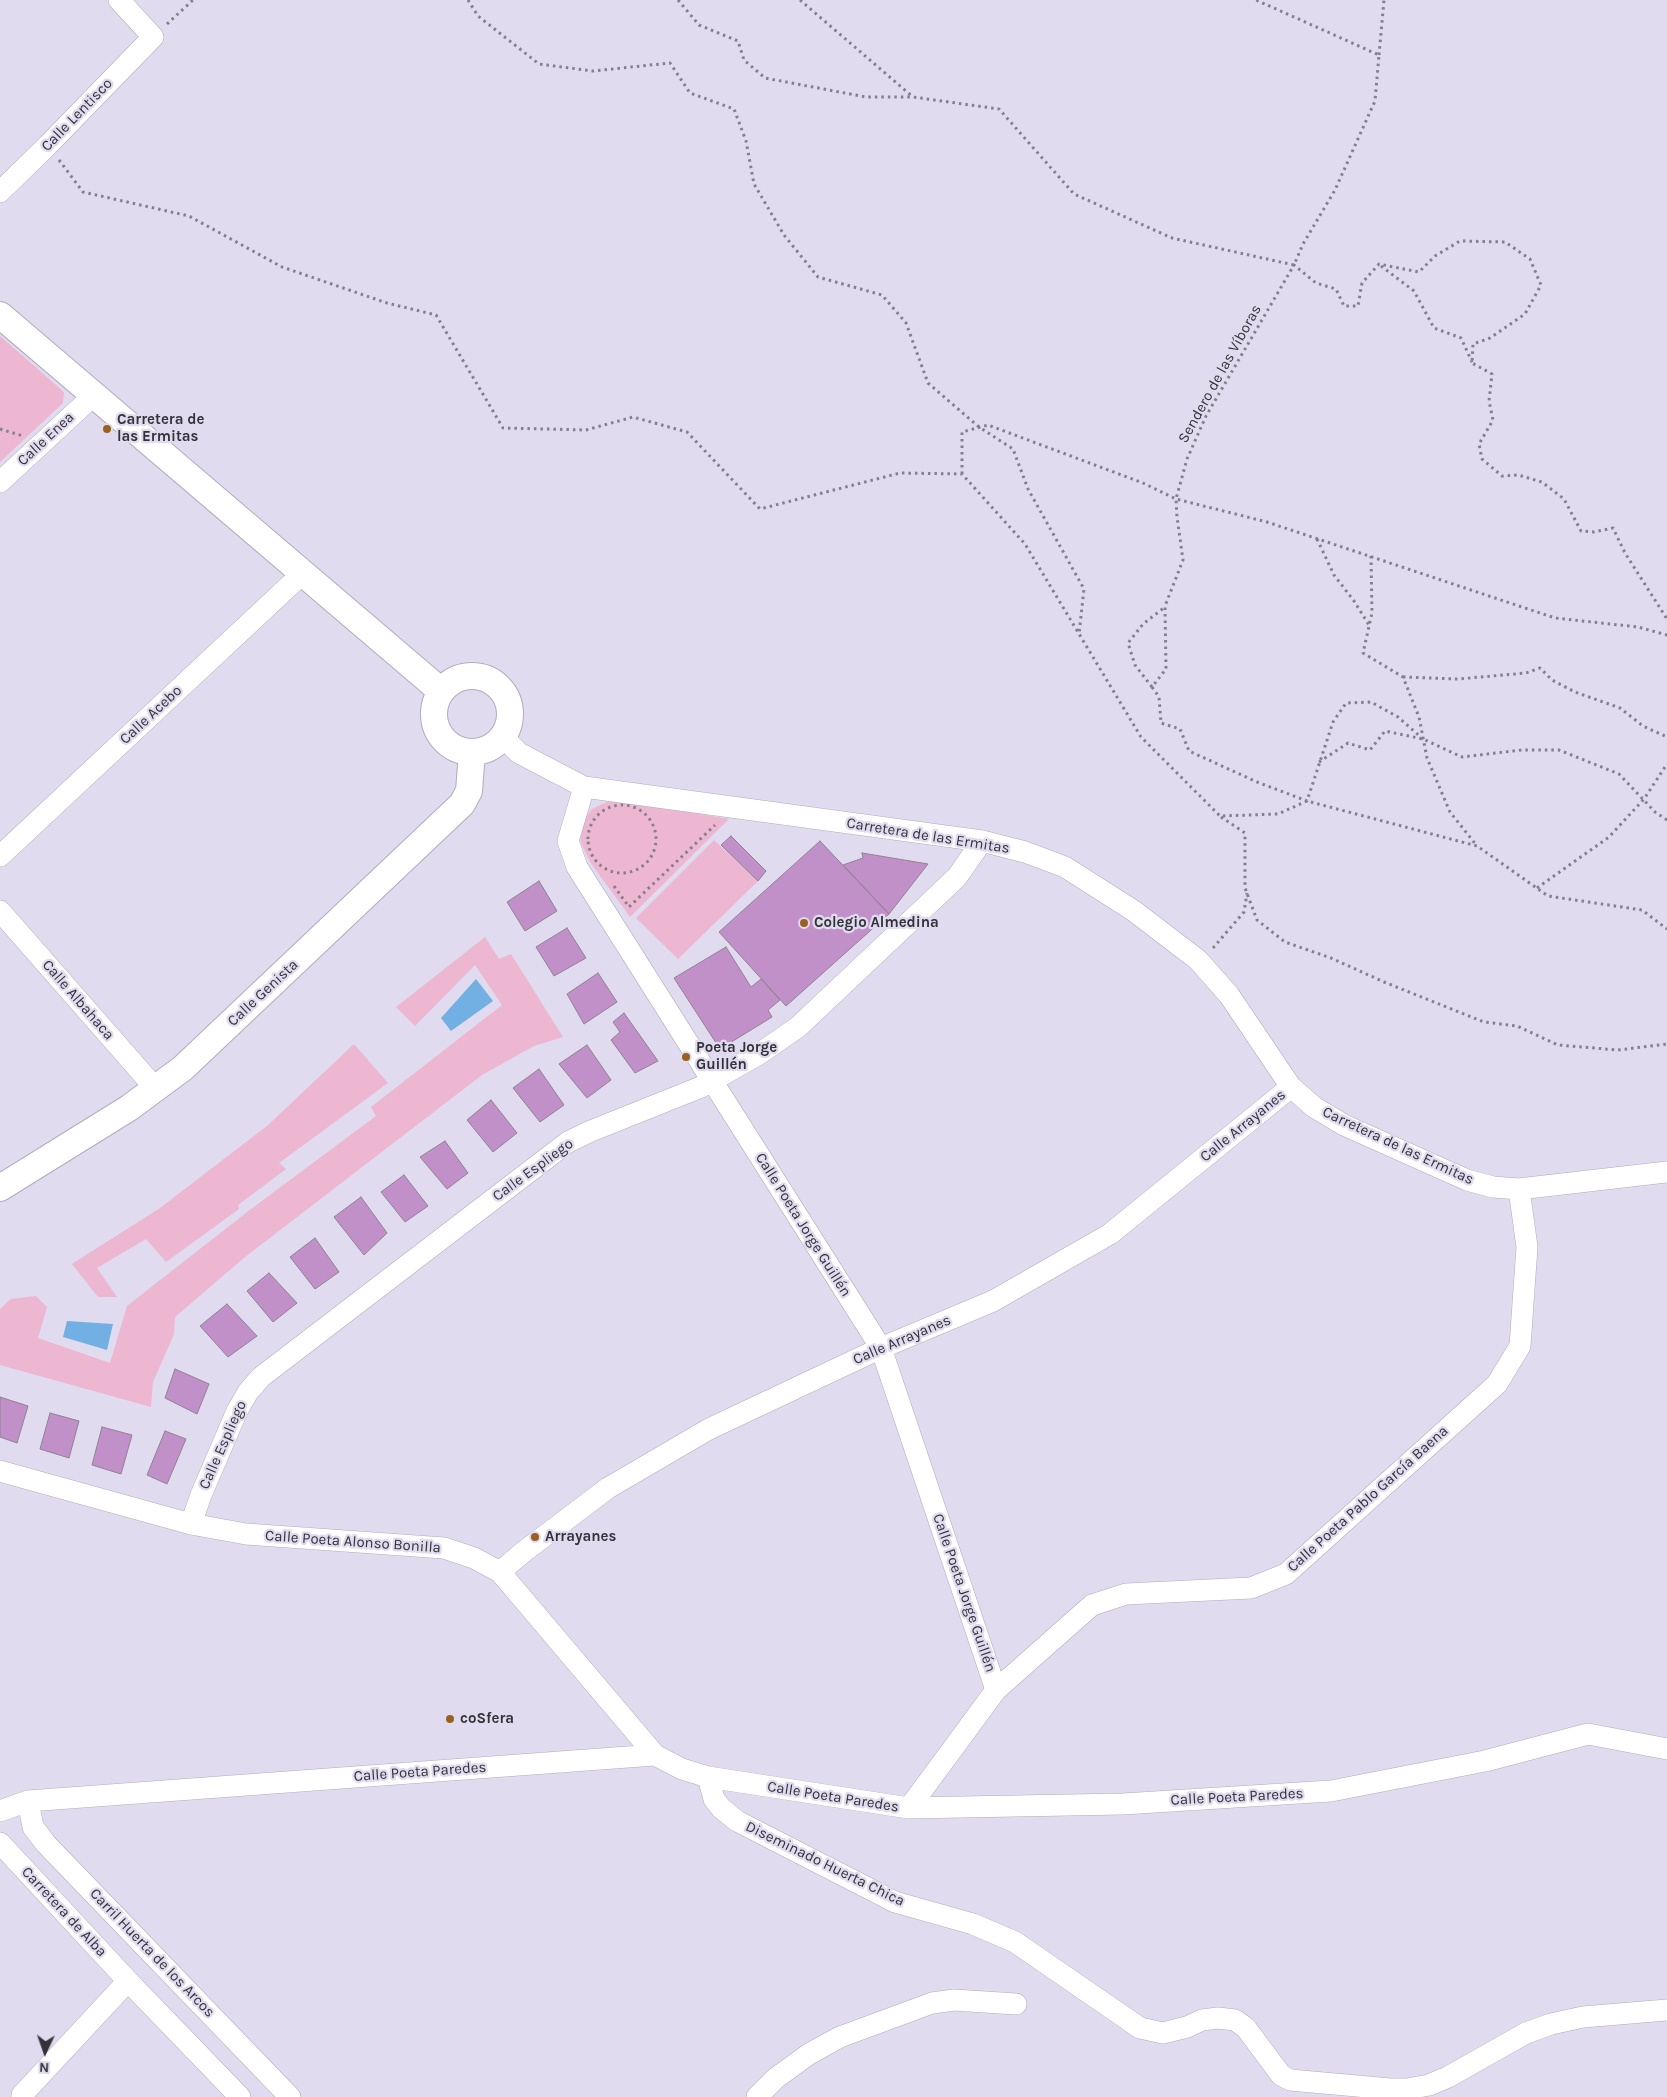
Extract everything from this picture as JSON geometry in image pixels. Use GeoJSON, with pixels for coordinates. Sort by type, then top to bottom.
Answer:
{"type":"FeatureCollection","features":[{"type":"Feature","properties":{"kind":"street"},"geometry":{"type":"LineString","coordinates":[[119,0],[153,37]]}},
{"type":"Feature","properties":{"kind":"street","name":"Calle Lentisco"},"geometry":{"type":"LineString","coordinates":[[0,192],[153,37]]}},
{"type":"Feature","properties":{"kind":"street"},"geometry":{"type":"LineString","coordinates":[[0,316],[441,691]]}},
{"type":"Feature","properties":{"kind":"street","name":"Calle Enea"},"geometry":{"type":"LineString","coordinates":[[0,482],[93,396]]}},
{"type":"Feature","properties":{"kind":"street","name":"Calle Acebo"},"geometry":{"type":"LineString","coordinates":[[0,856],[303,573]]}},
{"type":"Feature","properties":{"kind":"street"},"geometry":{"type":"LineString","coordinates":[[460,677],[484,678],[495,683],[503,692],[508,702],[510,714],[508,726],[503,737],[494,745],[484,750],[472,752],[460,750],[450,745],[435,726],[433,714],[435,702],[441,691],[449,683],[460,677]]}},
{"type":"Feature","properties":{"kind":"street","name":"Carretera de las Ermitas"},"geometry":{"type":"LineString","coordinates":[[503,737],[519,753],[584,787],[982,842],[1025,852],[1065,867],[1134,911],[1201,964],[1228,995],[1291,1087],[1314,1107],[1344,1125],[1467,1180],[1493,1187],[1519,1189],[1667,1172]]}},
{"type":"Feature","properties":{"kind":"street","name":"Calle Genista"},"geometry":{"type":"LineString","coordinates":[[0,1188],[156,1089],[191,1061],[462,804],[468,791],[472,752]]}},
{"type":"Feature","properties":{"kind":"street","name":"Calle Poeta Jorge Guillén"},"geometry":{"type":"LineString","coordinates":[[584,787],[568,841],[577,867],[881,1348],[996,1690]]}},
{"type":"Feature","properties":{"kind":"street","name":"Calle Espliego"},"geometry":{"type":"LineString","coordinates":[[191,1524],[201,1495],[237,1411],[248,1392],[261,1377],[568,1142],[712,1081],[759,1054],[790,1032],[829,1000],[957,877],[982,842]]}},
{"type":"Feature","properties":{"kind":"street","name":"Calle Albahaca"},"geometry":{"type":"LineString","coordinates":[[0,911],[156,1089]]}},
{"type":"Feature","properties":{"kind":"street","name":"Calle Arrayanes"},"geometry":{"type":"LineString","coordinates":[[500,1572],[608,1488],[709,1429],[881,1348],[992,1301],[1110,1234],[1291,1087]]}},
{"type":"Feature","properties":{"kind":"street","name":"Calle Poeta Pablo García Baena"},"geometry":{"type":"LineString","coordinates":[[909,1808],[996,1690],[1092,1605],[1126,1594],[1251,1588],[1286,1574],[1497,1384],[1520,1346],[1527,1247],[1519,1189]]}},
{"type":"Feature","properties":{"kind":"street","name":"Calle Poeta Alonso Bonilla"},"geometry":{"type":"LineString","coordinates":[[0,1471],[191,1524],[246,1534],[444,1548],[474,1558],[500,1572],[655,1755]]}},
{"type":"Feature","properties":{"kind":"street","name":"Calle Poeta Paredes"},"geometry":{"type":"LineString","coordinates":[[0,1811],[28,1801],[655,1755],[682,1769],[708,1777],[909,1808],[1123,1804],[1331,1791],[1485,1761],[1588,1734],[1667,1748]]}},
{"type":"Feature","properties":{"kind":"street","name":"Diseminado Huerta Chica"},"geometry":{"type":"LineString","coordinates":[[708,1777],[714,1799],[721,1808],[737,1821],[895,1902],[973,1924],[1015,1942],[1140,2028],[1163,2033],[1187,2027],[1202,2020],[1218,2018],[1235,2020],[1246,2028],[1281,2075],[1290,2080],[1407,2089],[1428,2085],[1448,2077],[1526,2033],[1551,2024],[1583,2017],[1667,2010]]}},
{"type":"Feature","properties":{"kind":"street","name":"Carril Huerta de los Arcos"},"geometry":{"type":"LineString","coordinates":[[28,1801],[33,1827],[46,1844],[290,2097]]}},
{"type":"Feature","properties":{"kind":"street","name":"Carretera de Alba"},"geometry":{"type":"LineString","coordinates":[[0,1843],[128,1981],[240,2097]]}},
{"type":"Feature","properties":{"kind":"street"},"geometry":{"type":"LineString","coordinates":[[24,2097],[22,2096],[128,1981]]}},
{"type":"Feature","properties":{"kind":"street"},"geometry":{"type":"LineString","coordinates":[[757,2097],[776,2078],[809,2054],[840,2036],[922,2007],[954,2000],[1016,2004]]}},
{"type":"Feature","properties":{"kind":"path"},"geometry":{"type":"LineString","coordinates":[[153,37],[193,0]]}},
{"type":"Feature","properties":{"kind":"path"},"geometry":{"type":"LineString","coordinates":[[468,0],[478,16],[539,64],[593,71],[670,63],[690,93],[734,109],[746,141],[754,184],[784,235],[818,276],[882,295],[906,323],[928,383],[979,428],[1013,449],[1028,489],[1084,588],[1079,636]]}},
{"type":"Feature","properties":{"kind":"path"},"geometry":{"type":"LineString","coordinates":[[678,0],[699,25],[738,41],[744,60],[765,78],[866,97],[913,97],[999,109],[1074,194],[1172,238],[1294,265],[1316,283],[1336,289],[1344,306],[1358,306],[1362,282],[1379,264]]}},
{"type":"Feature","properties":{"kind":"path"},"geometry":{"type":"LineString","coordinates":[[800,0],[913,97]]}},
{"type":"Feature","properties":{"kind":"path"},"geometry":{"type":"LineString","coordinates":[[1256,0],[1379,55]]}},
{"type":"Feature","properties":{"kind":"path","name":"Sendero de las Víboras"},"geometry":{"type":"LineString","coordinates":[[1165,606],[1183,560],[1176,499],[1187,459],[1206,416],[1294,265],[1303,244],[1335,190],[1375,101],[1384,0]]}},
{"type":"Feature","properties":{"kind":"path"},"geometry":{"type":"LineString","coordinates":[[48,145],[83,192],[189,216],[282,267],[387,303],[436,314],[503,428],[586,430],[633,417],[687,432],[760,509],[900,474],[962,474]]}},
{"type":"Feature","properties":{"kind":"path"},"geometry":{"type":"LineString","coordinates":[[1379,264],[1419,272],[1435,256],[1460,241],[1505,242],[1530,258],[1541,285],[1525,314],[1490,338],[1473,344],[1472,363]]}},
{"type":"Feature","properties":{"kind":"path"},"geometry":{"type":"LineString","coordinates":[[1379,264],[1414,291],[1434,328],[1461,338],[1472,363],[1492,374],[1489,401],[1493,420],[1479,444],[1482,459],[1502,476],[1518,476],[1542,482],[1564,498],[1581,531],[1594,532],[1613,528],[1630,561],[1667,619]]}},
{"type":"Feature","properties":{"kind":"path"},"geometry":{"type":"LineString","coordinates":[[1667,635],[1638,627],[1556,618],[1267,522],[1176,499],[1143,483],[988,425],[962,432],[962,474],[1026,544],[1079,636],[1141,737],[1220,816],[1245,833],[1245,888],[1257,920],[1285,942],[1331,958],[1384,982],[1484,1022],[1516,1026],[1558,1044],[1618,1050],[1667,1044]]}},
{"type":"Feature","properties":{"kind":"path"},"geometry":{"type":"LineString","coordinates":[[1316,538],[1334,575],[1354,601],[1369,626]]}},
{"type":"Feature","properties":{"kind":"path"},"geometry":{"type":"LineString","coordinates":[[1372,556],[1372,613],[1363,653],[1403,677],[1458,679],[1526,673],[1540,668],[1552,680],[1575,692],[1620,708],[1644,726],[1667,737]]}},
{"type":"Feature","properties":{"kind":"path"},"geometry":{"type":"LineString","coordinates":[[1152,688],[1166,669],[1165,606]]}},
{"type":"Feature","properties":{"kind":"path"},"geometry":{"type":"LineString","coordinates":[[1165,606],[1143,624],[1128,643],[1135,665],[1159,697],[1161,723],[1180,729],[1189,751],[1257,782],[1307,801],[1477,846]]}},
{"type":"Feature","properties":{"kind":"path"},"geometry":{"type":"LineString","coordinates":[[1403,677],[1419,717],[1427,758],[1450,812],[1477,846],[1548,896],[1642,910],[1667,929]]}},
{"type":"Feature","properties":{"kind":"path"},"geometry":{"type":"LineString","coordinates":[[1307,801],[1318,762],[1333,722],[1346,703],[1371,702],[1398,717],[1423,739]]}},
{"type":"Feature","properties":{"kind":"path"},"geometry":{"type":"LineString","coordinates":[[1318,762],[1348,743],[1370,750],[1385,731],[1423,739],[1462,757],[1522,750],[1559,750],[1619,774],[1655,812],[1667,820]]}},
{"type":"Feature","properties":{"kind":"path"},"geometry":{"type":"LineString","coordinates":[[1537,888],[1608,837],[1644,799],[1667,764]]}},
{"type":"Feature","properties":{"kind":"path"},"geometry":{"type":"LineString","coordinates":[[1220,816],[1278,814],[1307,801]]}},
{"type":"Feature","properties":{"kind":"path"},"geometry":{"type":"LineString","coordinates":[[596,861],[607,870],[618,873],[629,873],[639,869],[648,862],[654,853],[656,832],[652,822],[636,808],[625,805],[613,806],[603,811],[594,820],[589,830],[588,842],[591,853],[596,861],[607,876]]}},
{"type":"Feature","properties":{"kind":"path"},"geometry":{"type":"LineString","coordinates":[[612,884],[629,906],[719,821]]}},
{"type":"Feature","properties":{"kind":"path"},"geometry":{"type":"LineString","coordinates":[[1201,964],[1244,912],[1247,893]]}},
{"type":"Feature","properties":{"kind":"shaded area"},"geometry":{"type":"Polygon","coordinates":[[[0,336],[64,392],[63,403],[0,462],[0,336]]]}},
{"type":"Feature","properties":{"kind":"shaded area"},"geometry":{"type":"Polygon","coordinates":[[[620,800],[729,819],[630,917],[590,862],[581,843],[580,830],[585,818],[592,809],[607,802],[620,800]]]}},
{"type":"Feature","properties":{"kind":"shaded area"},"geometry":{"type":"Polygon","coordinates":[[[714,840],[758,881],[678,959],[636,918],[714,840]]]}},
{"type":"Feature","properties":{"kind":"shaded area"},"geometry":{"type":"Polygon","coordinates":[[[485,937],[499,959],[511,954],[563,1037],[534,1046],[482,1075],[245,1257],[175,1317],[174,1334],[153,1382],[151,1407],[0,1365],[0,1309],[11,1299],[36,1296],[47,1307],[38,1338],[110,1363],[127,1306],[251,1209],[376,1116],[371,1107],[502,1005],[475,965],[415,1026],[396,1007],[485,937]]]}},
{"type":"Feature","properties":{"kind":"shaded area"},"geometry":{"type":"Polygon","coordinates":[[[354,1044],[388,1083],[279,1163],[286,1169],[238,1205],[239,1209],[166,1262],[146,1239],[97,1268],[117,1297],[98,1297],[72,1264],[160,1208],[267,1126],[354,1044]]]}},
{"type":"Feature","properties":{"kind":"water"},"geometry":{"type":"Polygon","coordinates":[[[476,979],[493,1001],[451,1031],[441,1018],[476,979]]]}},
{"type":"Feature","properties":{"kind":"water"},"geometry":{"type":"Polygon","coordinates":[[[67,1321],[113,1324],[107,1350],[63,1337],[67,1321]]]}},
{"type":"Feature","properties":{"kind":"building"},"geometry":{"type":"Polygon","coordinates":[[[731,836],[766,871],[758,881],[721,845],[731,836]]]}},
{"type":"Feature","properties":{"kind":"building","name":"Colegio Almedina"},"geometry":{"type":"Polygon","coordinates":[[[820,841],[889,914],[786,1006],[719,932],[820,841]]]}},
{"type":"Feature","properties":{"kind":"building"},"geometry":{"type":"Polygon","coordinates":[[[862,853],[928,864],[889,914],[843,865],[863,858],[862,853]]]}},
{"type":"Feature","properties":{"kind":"building"},"geometry":{"type":"Polygon","coordinates":[[[539,881],[557,911],[525,931],[507,902],[539,881]]]}},
{"type":"Feature","properties":{"kind":"building"},"geometry":{"type":"Polygon","coordinates":[[[567,928],[586,958],[554,976],[536,947],[567,928]]]}},
{"type":"Feature","properties":{"kind":"building"},"geometry":{"type":"Polygon","coordinates":[[[726,947],[751,987],[761,979],[780,1000],[768,1010],[772,1017],[720,1049],[674,978],[726,947]]]}},
{"type":"Feature","properties":{"kind":"building"},"geometry":{"type":"Polygon","coordinates":[[[598,973],[617,1002],[584,1024],[567,994],[598,973]]]}},
{"type":"Feature","properties":{"kind":"building"},"geometry":{"type":"Polygon","coordinates":[[[624,1013],[658,1061],[635,1073],[611,1040],[620,1032],[613,1022],[624,1013]]]}},
{"type":"Feature","properties":{"kind":"building"},"geometry":{"type":"Polygon","coordinates":[[[587,1045],[611,1080],[587,1098],[559,1064],[587,1045]]]}},
{"type":"Feature","properties":{"kind":"building"},"geometry":{"type":"Polygon","coordinates":[[[539,1069],[564,1105],[540,1122],[513,1088],[539,1069]]]}},
{"type":"Feature","properties":{"kind":"building"},"geometry":{"type":"Polygon","coordinates":[[[491,1100],[517,1133],[493,1152],[467,1120],[491,1100]]]}},
{"type":"Feature","properties":{"kind":"building"},"geometry":{"type":"Polygon","coordinates":[[[445,1141],[468,1173],[447,1189],[420,1157],[445,1141]]]}},
{"type":"Feature","properties":{"kind":"building"},"geometry":{"type":"Polygon","coordinates":[[[404,1175],[428,1206],[405,1222],[381,1192],[404,1175]]]}},
{"type":"Feature","properties":{"kind":"building"},"geometry":{"type":"Polygon","coordinates":[[[361,1197],[387,1233],[364,1255],[334,1217],[361,1197]]]}},
{"type":"Feature","properties":{"kind":"building"},"geometry":{"type":"Polygon","coordinates":[[[315,1238],[339,1272],[315,1289],[290,1257],[315,1238]]]}},
{"type":"Feature","properties":{"kind":"building"},"geometry":{"type":"Polygon","coordinates":[[[269,1273],[297,1303],[273,1322],[247,1291],[269,1273]]]}},
{"type":"Feature","properties":{"kind":"building"},"geometry":{"type":"Polygon","coordinates":[[[227,1304],[257,1336],[228,1357],[200,1326],[227,1304]]]}},
{"type":"Feature","properties":{"kind":"building"},"geometry":{"type":"Polygon","coordinates":[[[175,1369],[209,1384],[197,1414],[165,1398],[175,1369]]]}},
{"type":"Feature","properties":{"kind":"building"},"geometry":{"type":"Polygon","coordinates":[[[0,1397],[28,1406],[17,1443],[0,1437],[0,1397]]]}},
{"type":"Feature","properties":{"kind":"building"},"geometry":{"type":"Polygon","coordinates":[[[50,1413],[79,1421],[69,1458],[40,1449],[50,1413]]]}},
{"type":"Feature","properties":{"kind":"building"},"geometry":{"type":"Polygon","coordinates":[[[102,1427],[132,1435],[121,1474],[92,1465],[102,1427]]]}},
{"type":"Feature","properties":{"kind":"building"},"geometry":{"type":"Polygon","coordinates":[[[165,1431],[186,1439],[167,1484],[147,1475],[165,1431]]]}},
{"type":"Feature","properties":{"kind":"place","name":"Carretera de las Ermitas"},"geometry":{"type":"Point","coordinates":[107,429]}},
{"type":"Feature","properties":{"kind":"place","name":"Colegio Almedina"},"geometry":{"type":"Point","coordinates":[804,923]}},
{"type":"Feature","properties":{"kind":"place","name":"Poeta Jorge Guillén"},"geometry":{"type":"Point","coordinates":[686,1057]}},
{"type":"Feature","properties":{"kind":"place","name":"Arrayanes"},"geometry":{"type":"Point","coordinates":[535,1537]}},
{"type":"Feature","properties":{"kind":"place","name":"coSfera"},"geometry":{"type":"Point","coordinates":[450,1719]}}]}
